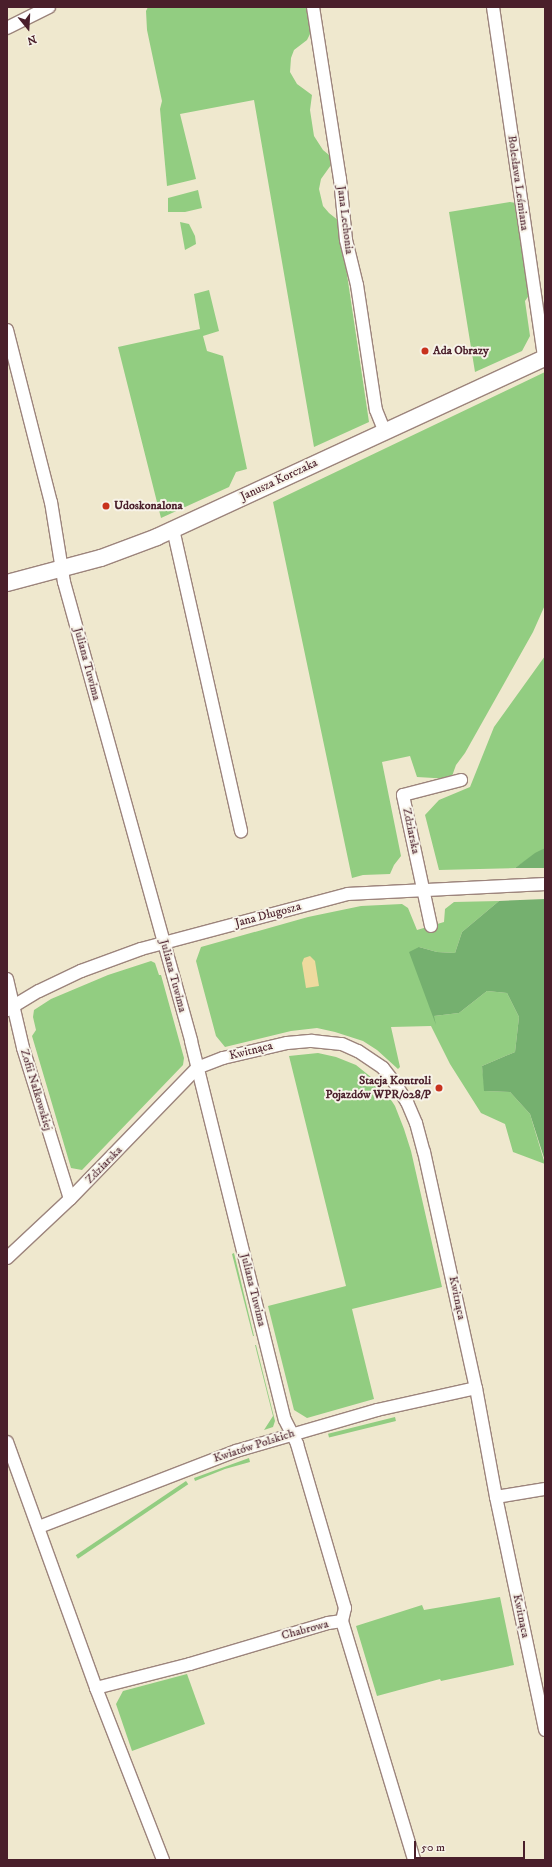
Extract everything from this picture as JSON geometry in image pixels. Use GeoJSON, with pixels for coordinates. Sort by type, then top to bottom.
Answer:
{"type":"FeatureCollection","features":[{"type":"Feature","properties":{"kind":"street"},"geometry":{"type":"LineString","coordinates":[[7,28],[49,7]]}},
{"type":"Feature","properties":{"kind":"street","name":"Jana Lechonia"},"geometry":{"type":"LineString","coordinates":[[313,7],[340,179],[346,240],[357,285],[376,410],[385,432]]}},
{"type":"Feature","properties":{"kind":"street","name":"Bolesława Leśmiana"},"geometry":{"type":"LineString","coordinates":[[493,7],[544,358]]}},
{"type":"Feature","properties":{"kind":"street","name":"Juliana Tuwima"},"geometry":{"type":"LineString","coordinates":[[7,330],[51,502],[63,568],[64,582],[197,1068],[285,1420],[297,1444],[345,1608],[342,1621]]}},
{"type":"Feature","properties":{"kind":"street","name":"Janusza Korczaka"},"geometry":{"type":"LineString","coordinates":[[7,583],[118,552],[173,530],[544,358]]}},
{"type":"Feature","properties":{"kind":"street"},"geometry":{"type":"LineString","coordinates":[[173,530],[241,831]]}},
{"type":"Feature","properties":{"kind":"street","name":"Zdziarska"},"geometry":{"type":"LineString","coordinates":[[430,926],[403,795],[461,780]]}},
{"type":"Feature","properties":{"kind":"street","name":"Jana Długosza"},"geometry":{"type":"LineString","coordinates":[[10,1008],[81,971],[164,943],[348,894],[545,884]]}},
{"type":"Feature","properties":{"kind":"street","name":"Zofii Nałkowskiej"},"geometry":{"type":"LineString","coordinates":[[7,979],[10,1008],[70,1199]]}},
{"type":"Feature","properties":{"kind":"street","name":"Kwitnąca"},"geometry":{"type":"LineString","coordinates":[[197,1068],[223,1058],[287,1043],[322,1041],[342,1044],[383,1068],[407,1102],[418,1130],[476,1388],[496,1497],[545,1730]]}},
{"type":"Feature","properties":{"kind":"street","name":"Zdziarska"},"geometry":{"type":"LineString","coordinates":[[7,1258],[70,1199],[197,1068]]}},
{"type":"Feature","properties":{"kind":"street","name":"Kwiatów Polskich"},"geometry":{"type":"LineString","coordinates":[[39,1527],[211,1459],[291,1434],[377,1410],[476,1388]]}},
{"type":"Feature","properties":{"kind":"street"},"geometry":{"type":"LineString","coordinates":[[7,1442],[96,1688],[163,1860]]}},
{"type":"Feature","properties":{"kind":"street"},"geometry":{"type":"LineString","coordinates":[[496,1497],[545,1489]]}},
{"type":"Feature","properties":{"kind":"street","name":"Chabrowa"},"geometry":{"type":"LineString","coordinates":[[96,1688],[190,1664],[328,1623],[342,1621],[414,1860]]}},
{"type":"Feature","properties":{"kind":"green space"},"geometry":{"type":"Polygon","coordinates":[[[148,7],[304,7],[308,9],[311,32],[307,40],[294,50],[291,58],[290,72],[297,84],[312,95],[310,110],[314,136],[323,150],[329,155],[331,165],[321,179],[319,189],[323,206],[339,221],[369,422],[314,447],[254,100],[180,114],[196,179],[167,186],[160,109],[162,101],[147,30],[146,11],[148,7]]]}},
{"type":"Feature","properties":{"kind":"green space"},"geometry":{"type":"Polygon","coordinates":[[[198,190],[202,208],[185,212],[168,212],[168,198],[198,190]]]}},
{"type":"Feature","properties":{"kind":"green space"},"geometry":{"type":"Polygon","coordinates":[[[510,202],[516,203],[530,294],[525,301],[530,336],[522,351],[475,372],[449,212],[510,202]]]}},
{"type":"Feature","properties":{"kind":"green space"},"geometry":{"type":"Polygon","coordinates":[[[180,222],[189,224],[195,236],[196,244],[185,250],[180,222]]]}},
{"type":"Feature","properties":{"kind":"green space"},"geometry":{"type":"Polygon","coordinates":[[[209,290],[219,331],[203,336],[207,351],[223,356],[247,469],[236,472],[229,487],[161,518],[118,347],[200,329],[194,294],[209,290]]]}},
{"type":"Feature","properties":{"kind":"green space"},"geometry":{"type":"Polygon","coordinates":[[[545,372],[545,605],[533,632],[465,753],[456,765],[451,779],[417,777],[410,756],[382,762],[401,856],[394,865],[390,874],[363,875],[352,878],[273,502],[545,372]]]}},
{"type":"Feature","properties":{"kind":"green space"},"geometry":{"type":"Polygon","coordinates":[[[545,656],[545,848],[515,868],[439,870],[425,815],[439,800],[470,787],[494,727],[545,656]]]}},
{"type":"Feature","properties":{"kind":"green space"},"geometry":{"type":"Polygon","coordinates":[[[545,848],[545,868],[515,868],[535,853],[545,848]]]}},
{"type":"Feature","properties":{"kind":"green space"},"geometry":{"type":"Polygon","coordinates":[[[545,899],[545,1161],[530,1114],[510,1092],[484,1091],[482,1066],[515,1052],[519,1017],[507,993],[487,991],[459,1013],[434,1016],[436,1025],[409,952],[419,947],[437,952],[455,953],[462,932],[499,901],[545,899]]]}},
{"type":"Feature","properties":{"kind":"green space"},"geometry":{"type":"Polygon","coordinates":[[[499,901],[462,932],[455,953],[437,952],[419,947],[434,1016],[459,1013],[487,991],[507,993],[519,1017],[515,1052],[482,1066],[485,1091],[510,1092],[530,1114],[545,1164],[513,1152],[505,1124],[481,1113],[450,1064],[431,1026],[391,1027],[400,1067],[398,1069],[377,1050],[363,1041],[317,1028],[291,1031],[225,1047],[216,1036],[196,961],[201,947],[308,917],[361,906],[402,904],[408,908],[417,930],[444,922],[445,909],[454,902],[499,901]]]}},
{"type":"Feature","properties":{"kind":"green space"},"geometry":{"type":"Polygon","coordinates":[[[151,961],[155,963],[159,975],[161,975],[184,1058],[183,1065],[82,1170],[71,1168],[32,1036],[36,1030],[33,1017],[34,1010],[51,999],[108,975],[151,961]]]}},
{"type":"Feature","properties":{"kind":"green space"},"geometry":{"type":"Polygon","coordinates":[[[318,1053],[336,1057],[356,1065],[382,1086],[395,1106],[411,1151],[442,1287],[352,1309],[374,1399],[307,1418],[294,1410],[268,1306],[346,1286],[289,1056],[318,1053]]]}},
{"type":"Feature","properties":{"kind":"green space"},"geometry":{"type":"Polygon","coordinates":[[[234,1253],[254,1336],[232,1254],[234,1253]]]}},
{"type":"Feature","properties":{"kind":"green space"},"geometry":{"type":"Polygon","coordinates":[[[255,1345],[275,1421],[273,1427],[264,1430],[273,1416],[255,1345]]]}},
{"type":"Feature","properties":{"kind":"green space"},"geometry":{"type":"Polygon","coordinates":[[[395,1417],[396,1421],[329,1438],[328,1434],[395,1417]]]}},
{"type":"Feature","properties":{"kind":"green space"},"geometry":{"type":"Polygon","coordinates":[[[249,1458],[250,1462],[225,1469],[195,1481],[194,1478],[249,1458]]]}},
{"type":"Feature","properties":{"kind":"green space"},"geometry":{"type":"Polygon","coordinates":[[[186,1481],[188,1484],[78,1559],[76,1555],[186,1481]]]}},
{"type":"Feature","properties":{"kind":"green space"},"geometry":{"type":"Polygon","coordinates":[[[500,1597],[514,1665],[441,1681],[440,1679],[377,1696],[356,1626],[422,1605],[424,1610],[500,1597]]]}},
{"type":"Feature","properties":{"kind":"green space"},"geometry":{"type":"Polygon","coordinates":[[[187,1674],[205,1724],[132,1751],[116,1704],[123,1691],[187,1674]]]}},
{"type":"Feature","properties":{"kind":"sand"},"geometry":{"type":"Polygon","coordinates":[[[310,956],[315,961],[319,986],[306,988],[302,963],[304,958],[310,956]]]}},
{"type":"Feature","properties":{"kind":"place","name":"Ada Obrazy"},"geometry":{"type":"Point","coordinates":[425,351]}},
{"type":"Feature","properties":{"kind":"place","name":"Udoskonalona"},"geometry":{"type":"Point","coordinates":[106,506]}},
{"type":"Feature","properties":{"kind":"place","name":"Stacja Kontroli Pojazdów WPR/028/P"},"geometry":{"type":"Point","coordinates":[439,1088]}}]}
